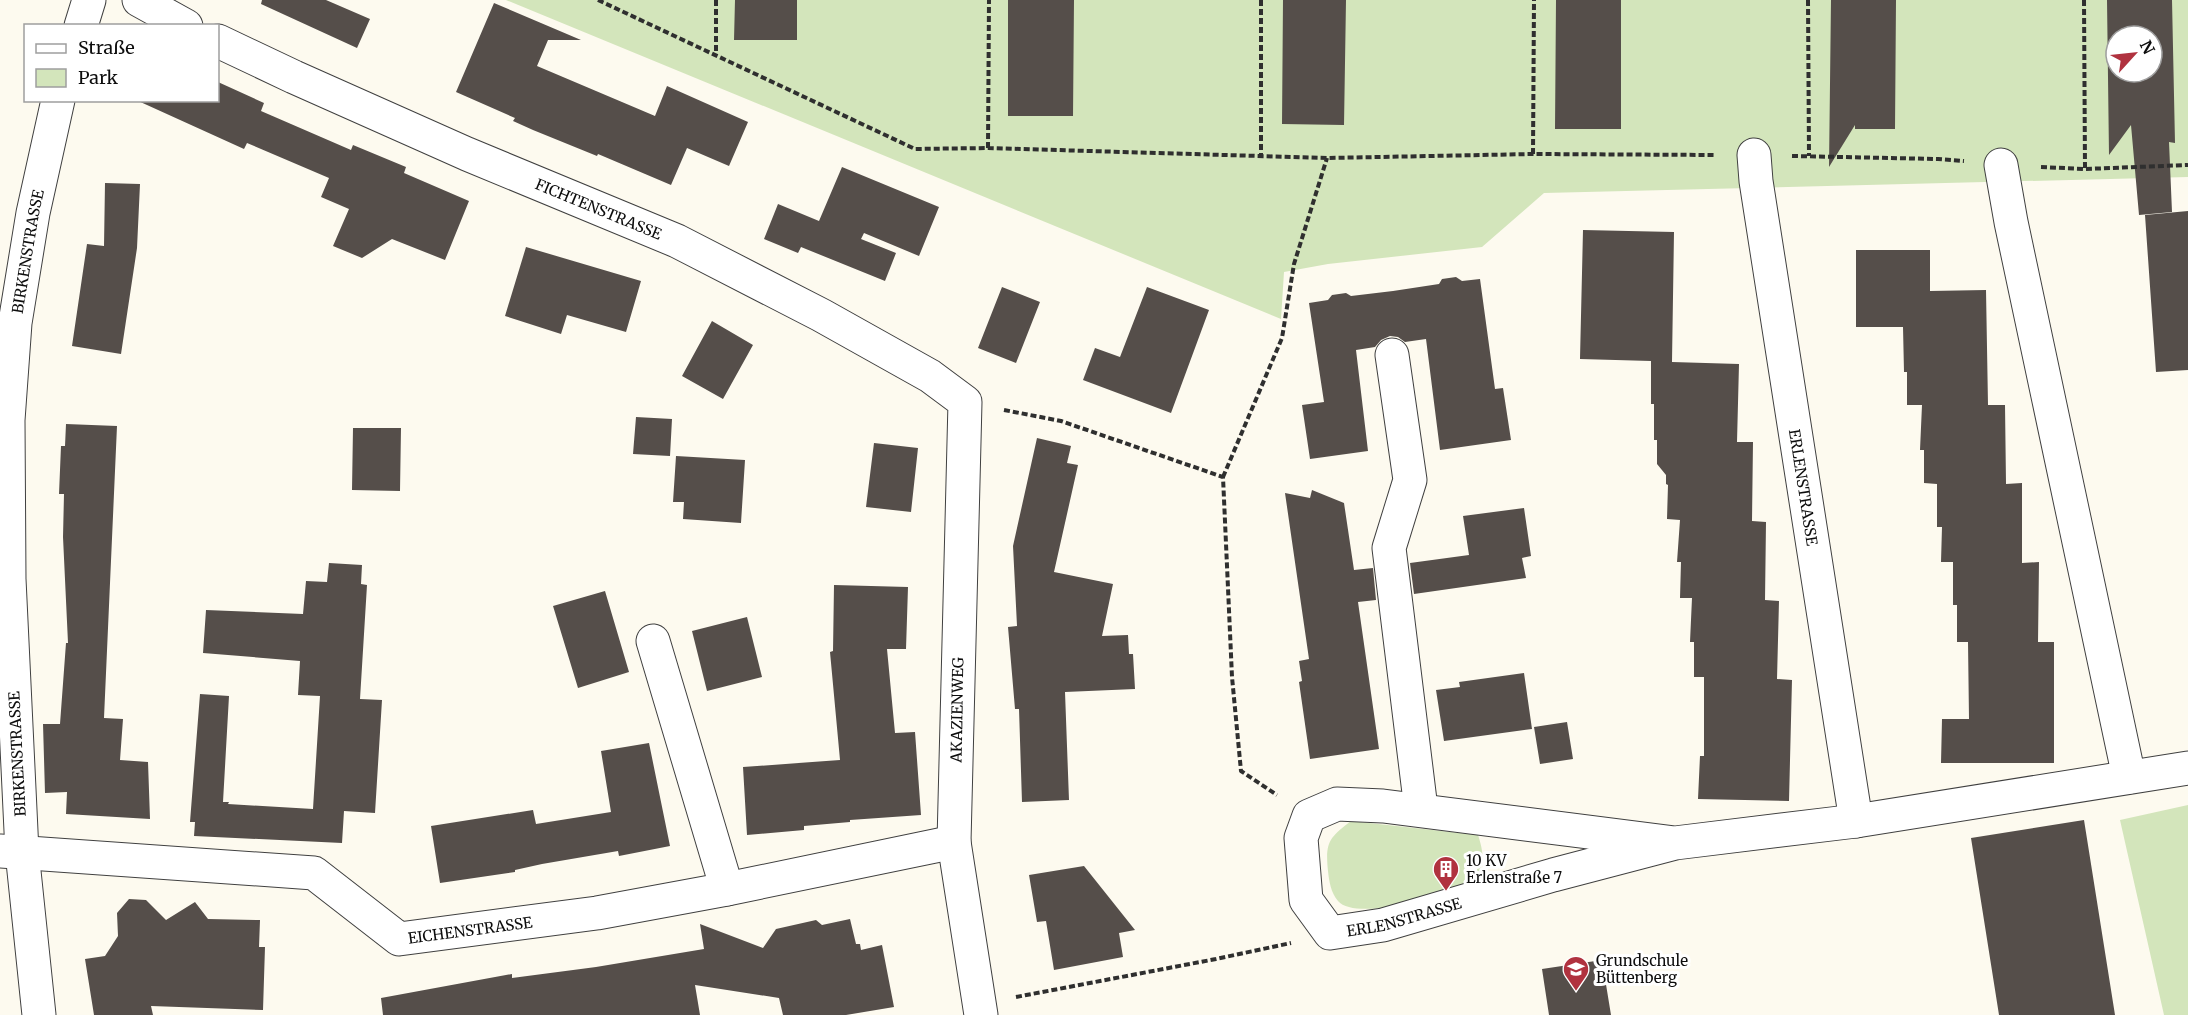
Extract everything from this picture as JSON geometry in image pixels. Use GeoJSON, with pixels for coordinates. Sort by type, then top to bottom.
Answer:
{"type":"FeatureCollection","features":[{"type":"Feature","properties":{"kind":"street"},"geometry":{"type":"LineString","coordinates":[[82,24],[89,0]]}},
{"type":"Feature","properties":{"kind":"street"},"geometry":{"type":"LineString","coordinates":[[139,0],[182,24]]}},
{"type":"Feature","properties":{"kind":"street","name":"FICHTENSTRASSE"},"geometry":{"type":"LineString","coordinates":[[219,41],[467,154],[676,241],[821,315],[930,376],[965,402]]}},
{"type":"Feature","properties":{"kind":"street","name":"BIRKENSTRASSE"},"geometry":{"type":"LineString","coordinates":[[39,1015],[11,851],[8,420],[15,323],[33,213],[58,102]]}},
{"type":"Feature","properties":{"kind":"street","name":"ERLENSTRASSE"},"geometry":{"type":"LineString","coordinates":[[1754,155],[1757,193],[1856,820]]}},
{"type":"Feature","properties":{"kind":"street"},"geometry":{"type":"LineString","coordinates":[[2001,165],[2011,222],[2130,777]]}},
{"type":"Feature","properties":{"kind":"street"},"geometry":{"type":"LineString","coordinates":[[1392,356],[1410,480],[1389,548],[1421,809]]}},
{"type":"Feature","properties":{"kind":"street","name":"AKAZIENWEG"},"geometry":{"type":"LineString","coordinates":[[965,402],[954,842],[981,1010]]}},
{"type":"Feature","properties":{"kind":"street"},"geometry":{"type":"LineString","coordinates":[[653,641],[727,889]]}},
{"type":"Feature","properties":{"kind":"street","name":"ERLENSTRASSE"},"geometry":{"type":"LineString","coordinates":[[1675,843],[1421,809],[1337,804],[1309,816],[1301,838],[1306,900],[1330,933],[1383,925],[1553,875],[1675,843],[1856,820],[2188,768]]}},
{"type":"Feature","properties":{"kind":"street","name":"EICHENSTRASSE"},"geometry":{"type":"LineString","coordinates":[[11,851],[314,873],[399,939],[597,913],[727,889],[954,842]]}},
{"type":"Feature","properties":{"kind":"path"},"geometry":{"type":"LineString","coordinates":[[598,0],[915,149],[988,148],[1327,158],[1533,154],[1754,155],[1938,159],[2085,169],[2188,165]]}},
{"type":"Feature","properties":{"kind":"path"},"geometry":{"type":"LineString","coordinates":[[716,0],[716,55]]}},
{"type":"Feature","properties":{"kind":"path"},"geometry":{"type":"LineString","coordinates":[[988,148],[989,0]]}},
{"type":"Feature","properties":{"kind":"path"},"geometry":{"type":"LineString","coordinates":[[1261,0],[1262,156]]}},
{"type":"Feature","properties":{"kind":"path"},"geometry":{"type":"LineString","coordinates":[[1533,154],[1534,0]]}},
{"type":"Feature","properties":{"kind":"path"},"geometry":{"type":"LineString","coordinates":[[1808,0],[1809,156]]}},
{"type":"Feature","properties":{"kind":"path"},"geometry":{"type":"LineString","coordinates":[[2084,0],[2085,169]]}},
{"type":"Feature","properties":{"kind":"path"},"geometry":{"type":"LineString","coordinates":[[1309,816],[1240,771],[1232,677],[1223,477],[1282,338],[1294,264],[1327,158]]}},
{"type":"Feature","properties":{"kind":"path"},"geometry":{"type":"LineString","coordinates":[[965,402],[1061,421],[1223,477]]}},
{"type":"Feature","properties":{"kind":"path"},"geometry":{"type":"LineString","coordinates":[[981,1010],[1330,933]]}},
{"type":"Feature","properties":{"kind":"green space"},"geometry":{"type":"Polygon","coordinates":[[[506,0],[2188,0],[2188,177],[1544,193],[1482,247],[1328,264],[1284,272],[1281,319],[506,0]]]}},
{"type":"Feature","properties":{"kind":"green space"},"geometry":{"type":"Polygon","coordinates":[[[2188,805],[2188,1015],[2164,1015],[2120,820],[2188,805]]]}},
{"type":"Feature","properties":{"kind":"green space"},"geometry":{"type":"Polygon","coordinates":[[[1351,821],[1478,835],[1483,857],[1479,875],[1472,889],[1423,901],[1381,908],[1348,907],[1338,901],[1332,891],[1328,875],[1327,853],[1333,837],[1351,821]]]}},
{"type":"Feature","properties":{"kind":"building"},"geometry":{"type":"Polygon","coordinates":[[[262,0],[326,0],[370,19],[357,48],[261,4],[262,0]]]}},
{"type":"Feature","properties":{"kind":"building"},"geometry":{"type":"Polygon","coordinates":[[[735,0],[797,0],[797,40],[734,40],[735,0]]]}},
{"type":"Feature","properties":{"kind":"building"},"geometry":{"type":"Polygon","coordinates":[[[1008,0],[1074,0],[1073,116],[1008,116],[1008,0]]]}},
{"type":"Feature","properties":{"kind":"building"},"geometry":{"type":"Polygon","coordinates":[[[1283,0],[1346,0],[1344,125],[1282,124],[1283,0]]]}},
{"type":"Feature","properties":{"kind":"building"},"geometry":{"type":"Polygon","coordinates":[[[1556,0],[1621,0],[1621,129],[1555,129],[1556,0]]]}},
{"type":"Feature","properties":{"kind":"building"},"geometry":{"type":"Polygon","coordinates":[[[1831,0],[1896,0],[1895,129],[1855,129],[1855,125],[1829,167],[1831,0]]]}},
{"type":"Feature","properties":{"kind":"building"},"geometry":{"type":"Polygon","coordinates":[[[2107,0],[2172,0],[2175,143],[2169,142],[2172,212],[2139,215],[2131,125],[2109,155],[2108,84],[2164,84],[2164,24],[2107,24],[2107,0]]]}},
{"type":"Feature","properties":{"kind":"building"},"geometry":{"type":"Polygon","coordinates":[[[494,3],[581,40],[548,40],[537,66],[655,116],[667,86],[748,122],[729,166],[687,148],[671,185],[533,130],[513,121],[515,118],[456,92],[494,3]]]}},
{"type":"Feature","properties":{"kind":"building"},"geometry":{"type":"Polygon","coordinates":[[[219,82],[264,103],[261,111],[351,150],[353,145],[406,167],[404,173],[469,201],[445,260],[392,239],[362,258],[333,246],[349,209],[321,197],[329,178],[247,143],[244,149],[140,102],[219,102],[219,82]]]}},
{"type":"Feature","properties":{"kind":"building"},"geometry":{"type":"Polygon","coordinates":[[[842,167],[939,207],[919,256],[864,233],[861,239],[896,253],[885,281],[801,247],[798,253],[764,239],[778,204],[819,221],[842,167]]]}},
{"type":"Feature","properties":{"kind":"building"},"geometry":{"type":"Polygon","coordinates":[[[105,183],[140,184],[137,248],[121,354],[72,346],[87,244],[104,246],[105,183]]]}},
{"type":"Feature","properties":{"kind":"building"},"geometry":{"type":"Polygon","coordinates":[[[2188,211],[2188,370],[2156,372],[2145,215],[2188,211]]]}},
{"type":"Feature","properties":{"kind":"building"},"geometry":{"type":"Polygon","coordinates":[[[1583,230],[1674,232],[1672,362],[1739,364],[1737,442],[1753,442],[1752,521],[1766,522],[1765,600],[1779,601],[1777,679],[1792,680],[1789,801],[1698,799],[1700,756],[1704,756],[1704,677],[1694,677],[1694,642],[1690,642],[1692,598],[1680,598],[1681,562],[1677,562],[1680,520],[1667,519],[1668,485],[1666,475],[1657,464],[1654,404],[1651,404],[1651,361],[1580,359],[1583,230]]]}},
{"type":"Feature","properties":{"kind":"building"},"geometry":{"type":"Polygon","coordinates":[[[526,247],[641,281],[626,332],[567,315],[561,334],[505,316],[526,247]]]}},
{"type":"Feature","properties":{"kind":"building"},"geometry":{"type":"Polygon","coordinates":[[[1856,250],[1930,250],[1930,291],[1986,290],[1988,405],[2005,405],[2006,484],[2022,483],[2022,563],[2039,562],[2038,642],[2054,642],[2054,763],[1941,763],[1942,719],[1969,719],[1968,642],[1957,642],[1957,605],[1953,605],[1953,562],[1941,562],[1942,527],[1937,527],[1937,484],[1924,483],[1924,450],[1920,450],[1922,405],[1907,405],[1903,327],[1856,327],[1856,250]]]}},
{"type":"Feature","properties":{"kind":"building"},"geometry":{"type":"Polygon","coordinates":[[[1456,277],[1462,281],[1480,279],[1495,389],[1503,388],[1511,440],[1440,450],[1426,339],[1405,342],[1398,337],[1390,336],[1381,340],[1375,347],[1356,350],[1368,451],[1310,459],[1302,405],[1324,402],[1309,303],[1328,300],[1332,295],[1346,293],[1351,296],[1439,284],[1442,279],[1456,277]]]}},
{"type":"Feature","properties":{"kind":"building"},"geometry":{"type":"Polygon","coordinates":[[[1002,287],[1040,302],[1016,363],[978,348],[1002,287]]]}},
{"type":"Feature","properties":{"kind":"building"},"geometry":{"type":"Polygon","coordinates":[[[1147,287],[1209,310],[1171,413],[1083,380],[1095,348],[1120,357],[1147,287]]]}},
{"type":"Feature","properties":{"kind":"building"},"geometry":{"type":"Polygon","coordinates":[[[712,321],[753,345],[723,399],[682,376],[712,321]]]}},
{"type":"Feature","properties":{"kind":"building"},"geometry":{"type":"Polygon","coordinates":[[[636,417],[672,419],[670,456],[633,454],[636,417]]]}},
{"type":"Feature","properties":{"kind":"building"},"geometry":{"type":"Polygon","coordinates":[[[66,424],[117,426],[104,718],[123,719],[120,760],[148,762],[150,819],[66,814],[67,792],[45,793],[43,724],[60,724],[66,643],[68,643],[63,537],[64,494],[59,494],[61,446],[65,446],[66,424]]]}},
{"type":"Feature","properties":{"kind":"building"},"geometry":{"type":"Polygon","coordinates":[[[353,428],[401,428],[400,491],[352,490],[353,428]]]}},
{"type":"Feature","properties":{"kind":"building"},"geometry":{"type":"Polygon","coordinates":[[[1037,438],[1071,446],[1067,463],[1078,465],[1054,572],[1113,584],[1102,636],[1128,635],[1129,654],[1133,654],[1135,689],[1065,692],[1069,800],[1022,802],[1019,709],[1015,709],[1008,627],[1017,626],[1013,546],[1037,438]]]}},
{"type":"Feature","properties":{"kind":"building"},"geometry":{"type":"Polygon","coordinates":[[[874,443],[918,448],[911,512],[866,507],[874,443]]]}},
{"type":"Feature","properties":{"kind":"building"},"geometry":{"type":"Polygon","coordinates":[[[676,456],[745,460],[741,523],[683,519],[684,502],[673,502],[676,456]]]}},
{"type":"Feature","properties":{"kind":"building"},"geometry":{"type":"Polygon","coordinates":[[[1312,490],[1344,503],[1354,570],[1373,568],[1376,600],[1358,602],[1379,749],[1310,759],[1299,682],[1302,681],[1299,661],[1309,659],[1285,493],[1310,498],[1312,490]]]}},
{"type":"Feature","properties":{"kind":"building"},"geometry":{"type":"Polygon","coordinates":[[[1524,508],[1531,556],[1522,558],[1526,578],[1414,594],[1410,563],[1469,555],[1463,516],[1524,508]]]}},
{"type":"Feature","properties":{"kind":"building"},"geometry":{"type":"Polygon","coordinates":[[[329,563],[362,565],[361,584],[367,585],[360,699],[382,700],[375,813],[344,811],[342,843],[194,836],[195,822],[190,822],[200,694],[229,696],[223,802],[313,809],[320,696],[298,695],[300,661],[203,653],[206,610],[303,614],[306,581],[327,582],[329,563]]]}},
{"type":"Feature","properties":{"kind":"building"},"geometry":{"type":"Polygon","coordinates":[[[834,585],[908,587],[906,649],[887,649],[895,733],[915,732],[921,815],[850,820],[850,822],[804,826],[804,830],[747,835],[743,767],[840,760],[830,652],[833,651],[834,585]]]}},
{"type":"Feature","properties":{"kind":"building"},"geometry":{"type":"Polygon","coordinates":[[[605,591],[629,672],[578,688],[553,606],[605,591]]]}},
{"type":"Feature","properties":{"kind":"building"},"geometry":{"type":"Polygon","coordinates":[[[747,617],[762,677],[707,691],[692,631],[747,617]]]}},
{"type":"Feature","properties":{"kind":"building"},"geometry":{"type":"Polygon","coordinates":[[[1524,673],[1532,729],[1444,741],[1436,690],[1460,687],[1459,682],[1524,673]]]}},
{"type":"Feature","properties":{"kind":"building"},"geometry":{"type":"Polygon","coordinates":[[[1567,722],[1573,759],[1540,764],[1534,727],[1567,722]]]}},
{"type":"Feature","properties":{"kind":"building"},"geometry":{"type":"Polygon","coordinates":[[[649,743],[670,846],[619,856],[618,851],[542,864],[515,870],[515,872],[440,883],[431,826],[533,810],[536,824],[611,812],[601,751],[649,743]]]}},
{"type":"Feature","properties":{"kind":"building"},"geometry":{"type":"Polygon","coordinates":[[[2084,820],[2115,1015],[1999,1015],[1971,838],[2084,820]]]}},
{"type":"Feature","properties":{"kind":"building"},"geometry":{"type":"Polygon","coordinates":[[[1084,866],[1135,930],[1119,933],[1123,957],[1054,970],[1046,921],[1037,922],[1029,875],[1084,866]]]}},
{"type":"Feature","properties":{"kind":"building"},"geometry":{"type":"Polygon","coordinates":[[[129,899],[146,900],[166,920],[195,902],[208,919],[260,920],[259,947],[265,947],[263,1010],[151,1006],[153,1015],[94,1015],[85,959],[105,956],[118,936],[117,913],[129,899]]]}},
{"type":"Feature","properties":{"kind":"building"},"geometry":{"type":"Polygon","coordinates":[[[850,919],[856,944],[860,944],[861,950],[882,945],[894,1007],[846,1015],[783,1015],[779,998],[695,985],[700,1015],[383,1015],[381,998],[512,974],[512,978],[704,949],[700,924],[763,948],[776,929],[816,920],[822,925],[850,919]]]}},
{"type":"Feature","properties":{"kind":"building","name":"Grundschule Büttenberg"},"geometry":{"type":"Polygon","coordinates":[[[1602,960],[1611,1015],[1549,1015],[1542,969],[1602,960]]]}},
{"type":"Feature","properties":{"kind":"place","name":"10 KV Erlenstraße 7"},"geometry":{"type":"Point","coordinates":[1446,892]}},
{"type":"Feature","properties":{"kind":"place","name":"Grundschule Büttenberg"},"geometry":{"type":"Point","coordinates":[1576,992]}}]}
